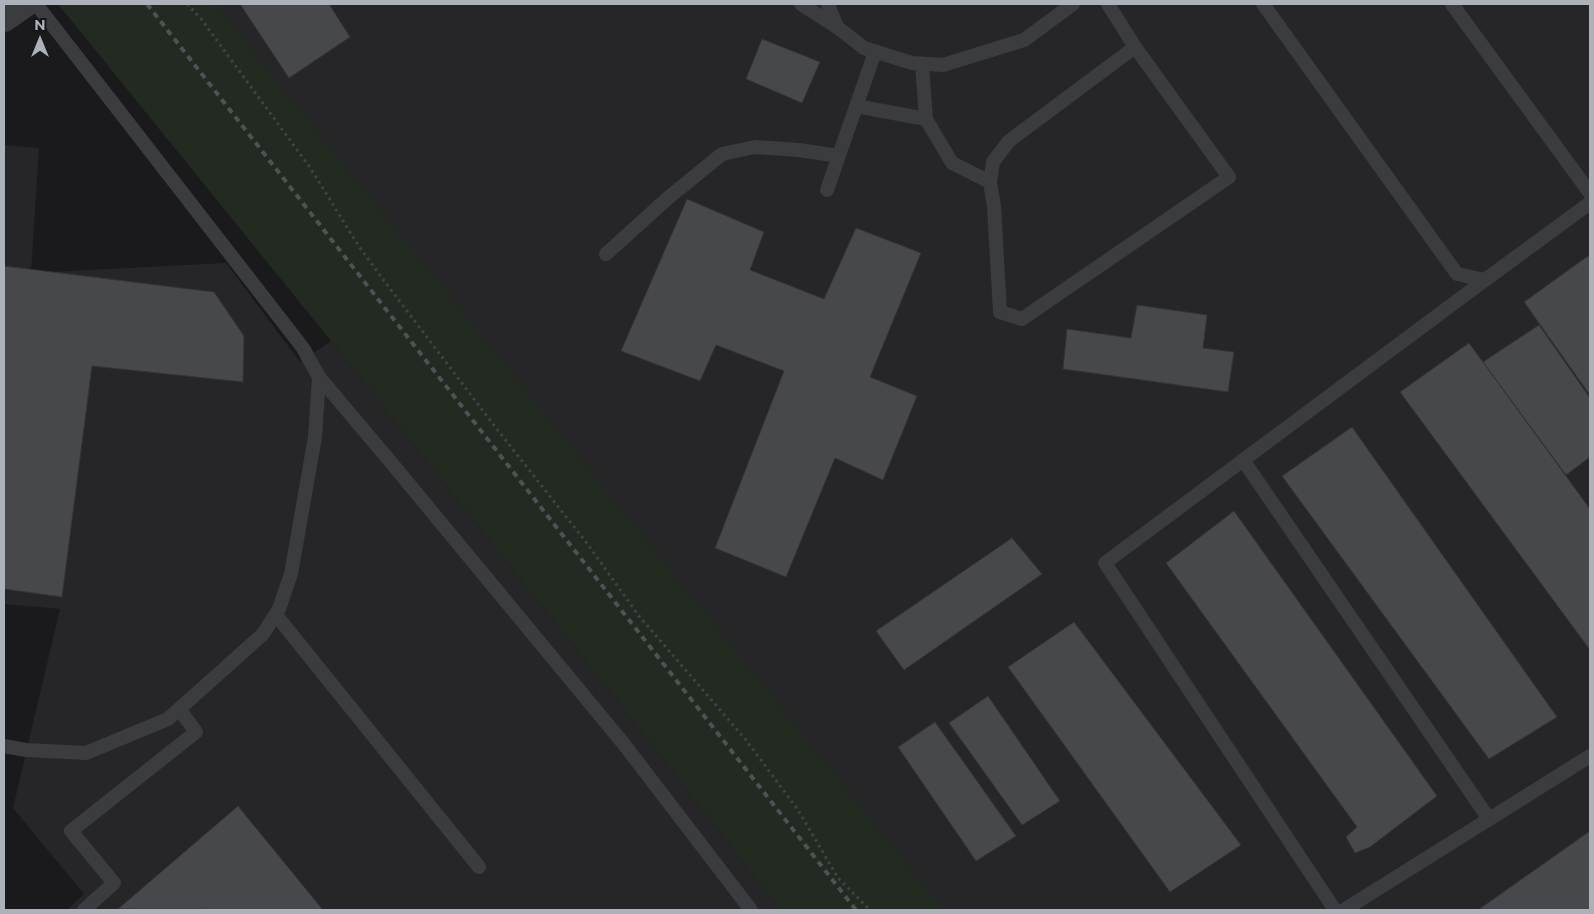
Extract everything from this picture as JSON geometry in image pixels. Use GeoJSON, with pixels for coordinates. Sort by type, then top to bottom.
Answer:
{"type":"FeatureCollection","features":[{"type":"Feature","properties":{"kind":"street"},"geometry":{"type":"LineString","coordinates":[[4,18],[24,4]]}},
{"type":"Feature","properties":{"kind":"lane"},"geometry":{"type":"LineString","coordinates":[[36,4],[303,348],[319,377],[396,467],[623,743],[751,910]]}},
{"type":"Feature","properties":{"kind":"lane"},"geometry":{"type":"LineString","coordinates":[[801,4],[837,26],[864,48],[912,63],[942,65],[1024,40],[1073,4]]}},
{"type":"Feature","properties":{"kind":"lane"},"geometry":{"type":"LineString","coordinates":[[828,4],[837,26]]}},
{"type":"Feature","properties":{"kind":"lane"},"geometry":{"type":"LineString","coordinates":[[1108,4],[1135,47],[1229,177],[1022,319],[1000,312],[994,206],[990,182],[993,162],[1009,141],[1135,47]]}},
{"type":"Feature","properties":{"kind":"lane"},"geometry":{"type":"LineString","coordinates":[[1263,4],[1457,274],[1485,280]]}},
{"type":"Feature","properties":{"kind":"lane"},"geometry":{"type":"LineString","coordinates":[[1452,4],[1590,193]]}},
{"type":"Feature","properties":{"kind":"lane"},"geometry":{"type":"LineString","coordinates":[[827,190],[875,52]]}},
{"type":"Feature","properties":{"kind":"lane"},"geometry":{"type":"LineString","coordinates":[[922,64],[926,119],[952,163],[990,182]]}},
{"type":"Feature","properties":{"kind":"lane"},"geometry":{"type":"LineString","coordinates":[[856,106],[926,119]]}},
{"type":"Feature","properties":{"kind":"lane"},"geometry":{"type":"LineString","coordinates":[[606,254],[668,198],[722,154],[755,146],[839,156]]}},
{"type":"Feature","properties":{"kind":"lane"},"geometry":{"type":"LineString","coordinates":[[1334,910],[1105,563],[1590,203]]}},
{"type":"Feature","properties":{"kind":"lane"},"geometry":{"type":"LineString","coordinates":[[4,746],[26,750],[86,753],[168,719],[263,634],[279,610],[291,574],[315,437],[319,377]]}},
{"type":"Feature","properties":{"kind":"lane"},"geometry":{"type":"LineString","coordinates":[[1243,460],[1489,819]]}},
{"type":"Feature","properties":{"kind":"lane"},"geometry":{"type":"LineString","coordinates":[[276,615],[479,867]]}},
{"type":"Feature","properties":{"kind":"lane"},"geometry":{"type":"LineString","coordinates":[[84,910],[114,883],[71,832],[196,732],[179,708]]}},
{"type":"Feature","properties":{"kind":"lane"},"geometry":{"type":"LineString","coordinates":[[1344,910],[1590,756]]}},
{"type":"Feature","properties":{"kind":"path"},"geometry":{"type":"LineString","coordinates":[[187,4],[202,20],[311,169],[358,245],[382,278],[496,428],[586,542],[639,616],[746,740],[798,810],[838,878],[870,910]]}},
{"type":"Feature","properties":{"kind":"shaded area"},"geometry":{"type":"Polygon","coordinates":[[[58,4],[215,4],[944,910],[780,910],[634,722],[331,341],[58,4]]]}},
{"type":"Feature","properties":{"kind":"shaded area"},"geometry":{"type":"Polygon","coordinates":[[[181,4],[1590,4],[1590,910],[896,910],[181,4]]]}},
{"type":"Feature","properties":{"kind":"shaded area"},"geometry":{"type":"Polygon","coordinates":[[[4,145],[39,148],[31,273],[226,263],[300,362],[331,341],[634,722],[780,910],[67,910],[84,894],[13,808],[60,609],[4,604],[4,145]]]}},
{"type":"Feature","properties":{"kind":"building"},"geometry":{"type":"Polygon","coordinates":[[[240,4],[329,4],[350,37],[289,78],[240,4]]]}},
{"type":"Feature","properties":{"kind":"building"},"geometry":{"type":"Polygon","coordinates":[[[762,39],[820,62],[802,103],[746,79],[762,39]]]}},
{"type":"Feature","properties":{"kind":"building"},"geometry":{"type":"Polygon","coordinates":[[[687,199],[764,232],[750,270],[824,299],[856,228],[921,253],[870,377],[917,396],[883,480],[835,458],[786,577],[715,548],[784,371],[716,345],[700,381],[621,351],[687,199]]]}},
{"type":"Feature","properties":{"kind":"building"},"geometry":{"type":"Polygon","coordinates":[[[1588,256],[1590,259],[1590,395],[1524,302],[1588,256]]]}},
{"type":"Feature","properties":{"kind":"building"},"geometry":{"type":"Polygon","coordinates":[[[4,266],[214,292],[244,336],[243,382],[92,366],[62,597],[4,589],[4,266]]]}},
{"type":"Feature","properties":{"kind":"building"},"geometry":{"type":"Polygon","coordinates":[[[1137,305],[1207,315],[1203,348],[1234,352],[1228,392],[1063,369],[1067,329],[1131,338],[1137,305]]]}},
{"type":"Feature","properties":{"kind":"building"},"geometry":{"type":"Polygon","coordinates":[[[1539,325],[1590,398],[1590,457],[1566,475],[1483,362],[1539,325]]]}},
{"type":"Feature","properties":{"kind":"building"},"geometry":{"type":"Polygon","coordinates":[[[1469,343],[1590,509],[1590,650],[1400,392],[1469,343]]]}},
{"type":"Feature","properties":{"kind":"building"},"geometry":{"type":"Polygon","coordinates":[[[1352,427],[1557,717],[1489,759],[1282,476],[1352,427]]]}},
{"type":"Feature","properties":{"kind":"building"},"geometry":{"type":"Polygon","coordinates":[[[1234,511],[1437,796],[1370,847],[1355,853],[1346,837],[1357,827],[1166,563],[1234,511]]]}},
{"type":"Feature","properties":{"kind":"building"},"geometry":{"type":"Polygon","coordinates":[[[1012,538],[1042,574],[904,670],[876,631],[1012,538]]]}},
{"type":"Feature","properties":{"kind":"building"},"geometry":{"type":"Polygon","coordinates":[[[1074,622],[1241,845],[1170,892],[1008,667],[1074,622]]]}},
{"type":"Feature","properties":{"kind":"building"},"geometry":{"type":"Polygon","coordinates":[[[988,696],[1060,801],[1022,825],[949,723],[988,696]]]}},
{"type":"Feature","properties":{"kind":"building"},"geometry":{"type":"Polygon","coordinates":[[[935,722],[1016,836],[976,861],[898,747],[935,722]]]}},
{"type":"Feature","properties":{"kind":"building"},"geometry":{"type":"Polygon","coordinates":[[[238,806],[323,910],[118,909],[238,806]]]}},
{"type":"Feature","properties":{"kind":"building"},"geometry":{"type":"Polygon","coordinates":[[[1590,831],[1590,910],[1478,910],[1590,831]]]}},
{"type":"Feature","properties":{"kind":"railway"},"geometry":{"type":"LineString","coordinates":[[147,4],[856,910]]}}]}
